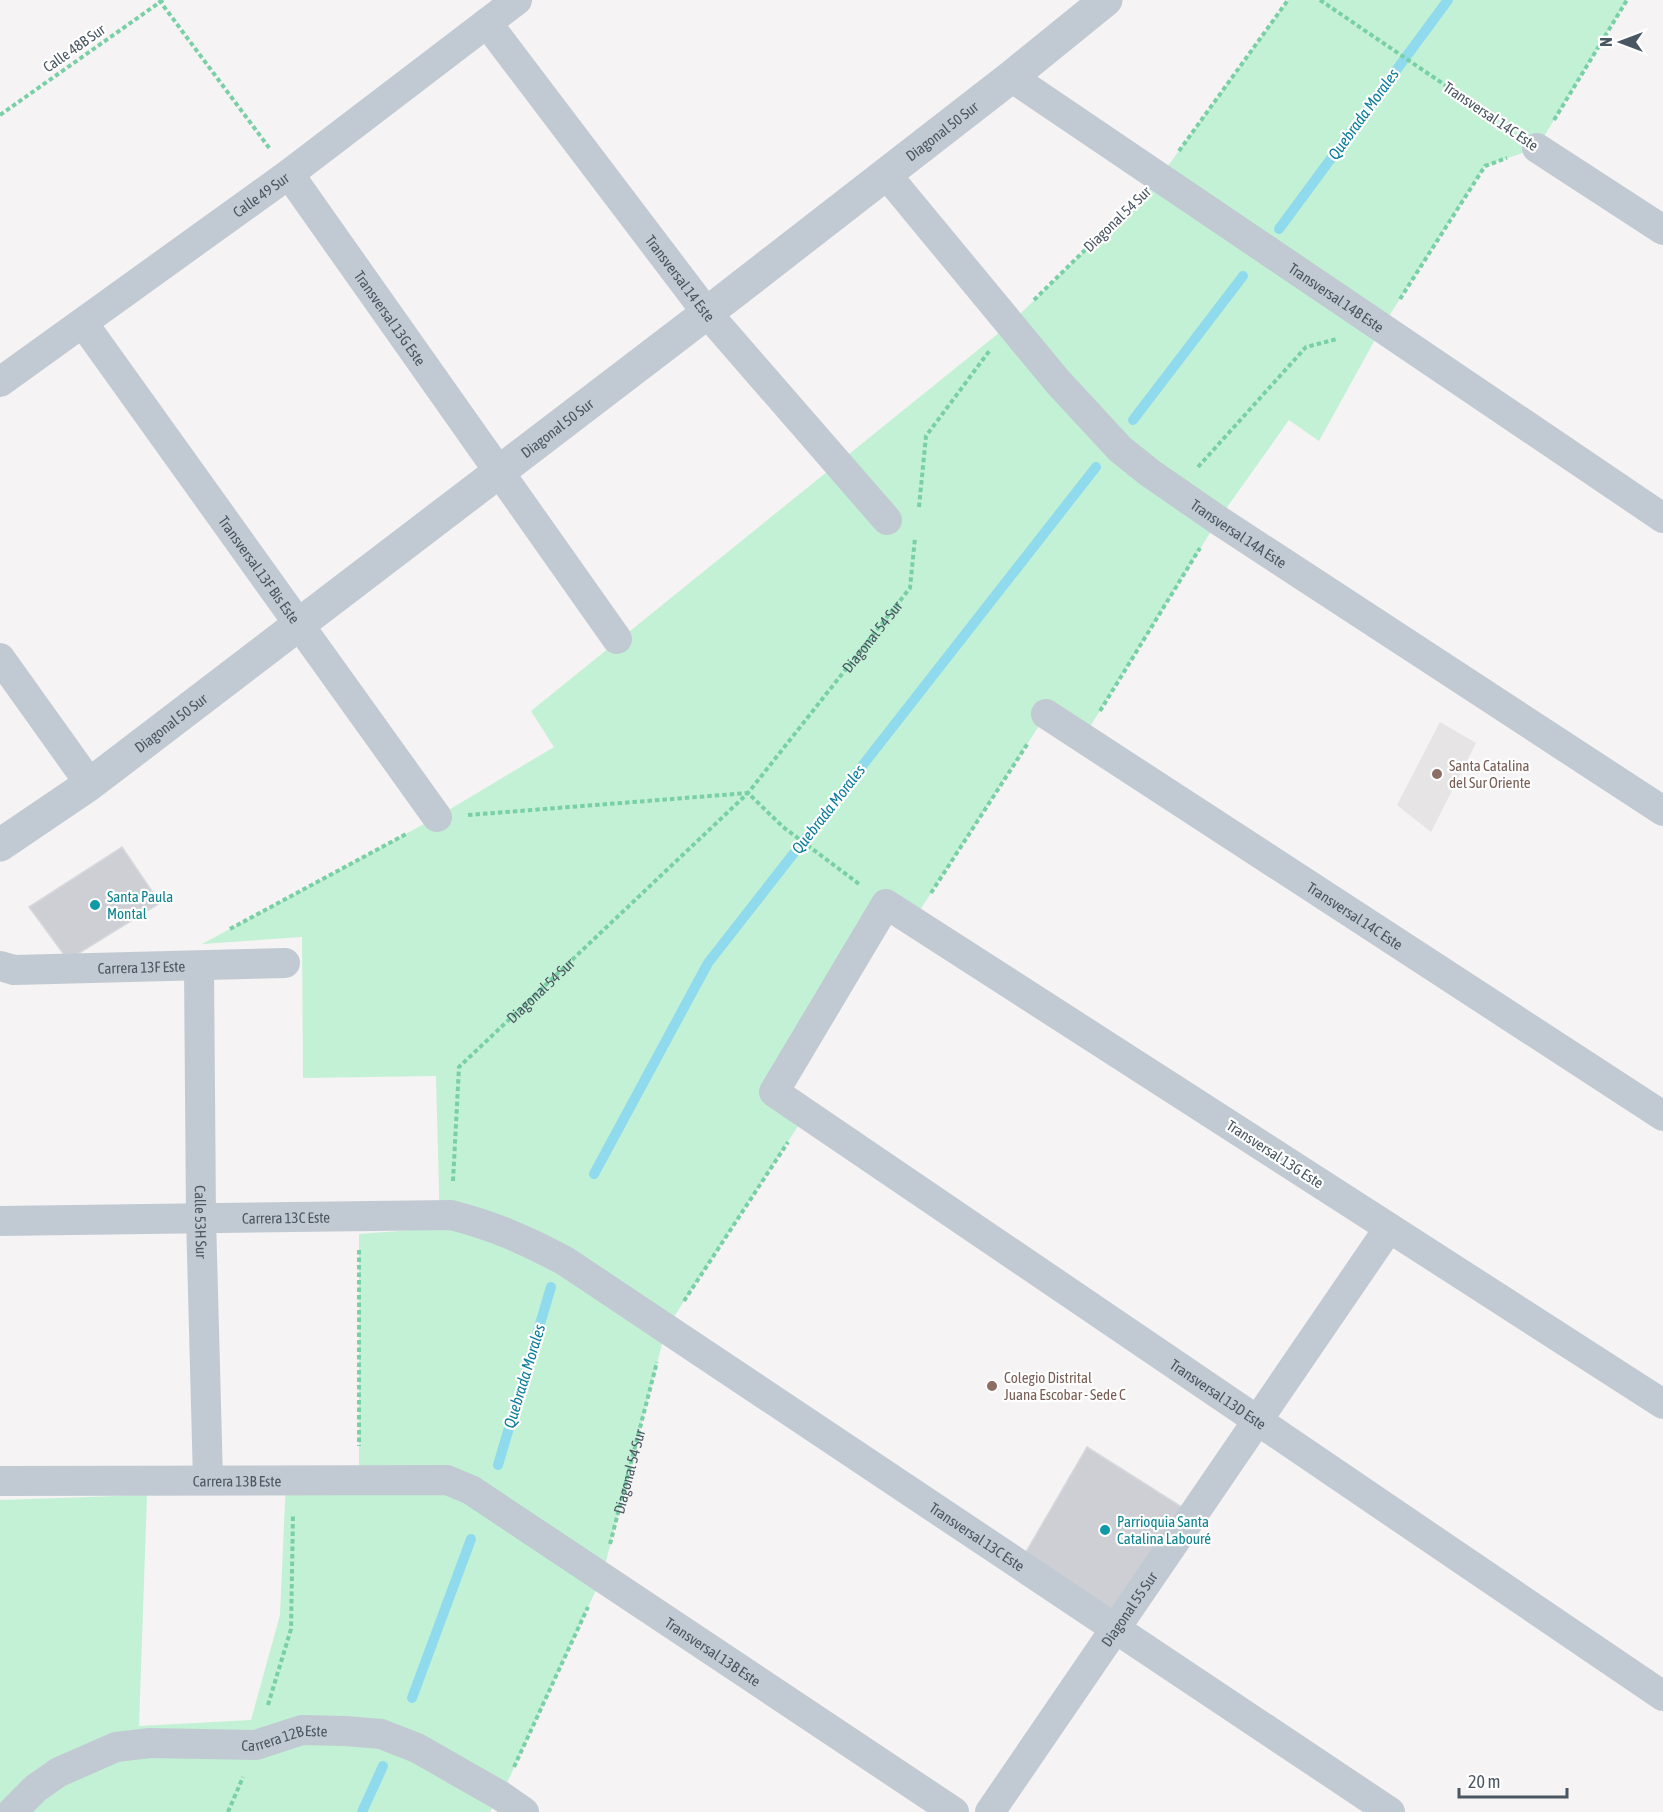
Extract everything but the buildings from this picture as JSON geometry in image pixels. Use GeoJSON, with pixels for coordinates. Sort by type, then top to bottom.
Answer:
{"type":"FeatureCollection","features":[{"type":"Feature","properties":{"kind":"street","name":"Calle 49 Sur"},"geometry":{"type":"LineString","coordinates":[[0,382],[289,174],[517,0]]}},
{"type":"Feature","properties":{"kind":"street","name":"Diagonal 50 Sur"},"geometry":{"type":"LineString","coordinates":[[0,845],[90,784],[707,313],[1011,77],[1106,0]]}},
{"type":"Feature","properties":{"kind":"street","name":"Transversal 14 Este"},"geometry":{"type":"LineString","coordinates":[[487,23],[707,313],[887,520]]}},
{"type":"Feature","properties":{"kind":"street","name":"Transversal 14B Este"},"geometry":{"type":"LineString","coordinates":[[1011,77],[1663,518]]}},
{"type":"Feature","properties":{"kind":"street","name":"Transversal 14C Este"},"geometry":{"type":"LineString","coordinates":[[1537,148],[1663,230]]}},
{"type":"Feature","properties":{"kind":"street","name":"Transversal 13G Este"},"geometry":{"type":"LineString","coordinates":[[289,174],[617,639]]}},
{"type":"Feature","properties":{"kind":"street","name":"Transversal 14A Este"},"geometry":{"type":"LineString","coordinates":[[886,174],[1058,382],[1120,449],[1218,520],[1663,811]]}},
{"type":"Feature","properties":{"kind":"street","name":"Transversal 13F Bis Este"},"geometry":{"type":"LineString","coordinates":[[83,322],[437,817]]}},
{"type":"Feature","properties":{"kind":"street"},"geometry":{"type":"LineString","coordinates":[[0,658],[90,784]]}},
{"type":"Feature","properties":{"kind":"street","name":"Transversal 14C Este"},"geometry":{"type":"LineString","coordinates":[[1046,714],[1663,1116]]}},
{"type":"Feature","properties":{"kind":"street","name":"Transversal 13G Este"},"geometry":{"type":"LineString","coordinates":[[886,904],[1663,1404]]}},
{"type":"Feature","properties":{"kind":"street","name":"Transversal 13D Este"},"geometry":{"type":"LineString","coordinates":[[886,904],[774,1092],[1663,1696]]}},
{"type":"Feature","properties":{"kind":"street","name":"Carrera 13F Este"},"geometry":{"type":"LineString","coordinates":[[0,966],[14,970],[285,963]]}},
{"type":"Feature","properties":{"kind":"street","name":"Calle 53H Sur"},"geometry":{"type":"LineString","coordinates":[[199,966],[201,1218],[208,1480]]}},
{"type":"Feature","properties":{"kind":"street","name":"Carrera 13C Este"},"geometry":{"type":"LineString","coordinates":[[0,1221],[451,1215],[510,1233],[565,1261]]}},
{"type":"Feature","properties":{"kind":"street","name":"Diagonal 55 Sur"},"geometry":{"type":"LineString","coordinates":[[990,1812],[1389,1228]]}},
{"type":"Feature","properties":{"kind":"street","name":"Transversal 13C Este"},"geometry":{"type":"LineString","coordinates":[[565,1261],[1390,1812]]}},
{"type":"Feature","properties":{"kind":"street","name":"Carrera 13B Este"},"geometry":{"type":"LineString","coordinates":[[0,1481],[447,1480],[471,1490]]}},
{"type":"Feature","properties":{"kind":"street","name":"Transversal 13B Este"},"geometry":{"type":"LineString","coordinates":[[471,1490],[954,1812]]}},
{"type":"Feature","properties":{"kind":"street","name":"Carrera 12B Este"},"geometry":{"type":"LineString","coordinates":[[12,1812],[36,1788],[59,1772],[116,1747],[150,1743],[256,1745],[302,1730],[381,1734],[417,1748],[512,1804]]}},
{"type":"Feature","properties":{"kind":"path","name":"Diagonal 54 Sur"},"geometry":{"type":"LineString","coordinates":[[918,516],[926,436],[1010,324],[1160,177],[1288,0]]}},
{"type":"Feature","properties":{"kind":"path","name":"Transversal 14C Este"},"geometry":{"type":"LineString","coordinates":[[1320,0],[1537,148]]}},
{"type":"Feature","properties":{"kind":"path"},"geometry":{"type":"LineString","coordinates":[[1176,491],[1306,347],[1382,327],[1485,166],[1537,148],[1627,0]]}},
{"type":"Feature","properties":{"kind":"path"},"geometry":{"type":"LineString","coordinates":[[161,1],[289,174]]}},
{"type":"Feature","properties":{"kind":"path","name":"Calle 48B Sur"},"geometry":{"type":"LineString","coordinates":[[0,116],[161,1]]}},
{"type":"Feature","properties":{"kind":"path"},"geometry":{"type":"LineString","coordinates":[[1083,738],[1218,520]]}},
{"type":"Feature","properties":{"kind":"path","name":"Diagonal 54 Sur"},"geometry":{"type":"LineString","coordinates":[[451,1215],[459,1067],[748,793],[910,588],[916,527]]}},
{"type":"Feature","properties":{"kind":"path"},"geometry":{"type":"LineString","coordinates":[[913,921],[1046,714]]}},
{"type":"Feature","properties":{"kind":"path"},"geometry":{"type":"LineString","coordinates":[[223,933],[437,817],[748,793],[783,827],[886,904]]}},
{"type":"Feature","properties":{"kind":"path","name":"Diagonal 54 Sur"},"geometry":{"type":"LineString","coordinates":[[512,1804],[602,1577],[666,1329],[806,1113]]}},
{"type":"Feature","properties":{"kind":"path"},"geometry":{"type":"LineString","coordinates":[[359,1216],[359,1480]]}},
{"type":"Feature","properties":{"kind":"path"},"geometry":{"type":"LineString","coordinates":[[228,1812],[256,1745],[291,1629],[293,1480]]}},
{"type":"Feature","properties":{"kind":"shaded area","name":"Santa Catalina del Sur Oriente"},"geometry":{"type":"Polygon","coordinates":[[[1440,722],[1476,743],[1431,832],[1397,805],[1440,722]]]}},
{"type":"Feature","properties":{"kind":"green space"},"geometry":{"type":"Polygon","coordinates":[[[1288,0],[1627,0],[1537,148],[1485,166],[1382,327],[1319,441],[1289,420],[1218,520],[1083,738],[1046,715],[913,921],[887,904],[775,1092],[806,1114],[666,1329],[602,1577],[501,1796],[490,1812],[0,1812],[0,1500],[147,1495],[139,1726],[251,1720],[280,1615],[286,1480],[359,1480],[359,1234],[440,1228],[436,1076],[303,1078],[302,937],[202,944],[437,817],[554,747],[531,711],[1010,324],[1160,177],[1288,0]]]}},
{"type":"Feature","properties":{"kind":"waterway","name":"Quebrada Morales"},"geometry":{"type":"LineString","coordinates":[[1279,229],[1448,0]]}},
{"type":"Feature","properties":{"kind":"waterway","name":"Quebrada Morales"},"geometry":{"type":"LineString","coordinates":[[1133,420],[1243,276]]}},
{"type":"Feature","properties":{"kind":"waterway","name":"Quebrada Morales"},"geometry":{"type":"LineString","coordinates":[[594,1174],[708,963],[1096,467]]}},
{"type":"Feature","properties":{"kind":"waterway","name":"Quebrada Morales"},"geometry":{"type":"LineString","coordinates":[[498,1465],[551,1287]]}},
{"type":"Feature","properties":{"kind":"waterway","name":"Quebrada Morales"},"geometry":{"type":"LineString","coordinates":[[412,1698],[471,1539]]}},
{"type":"Feature","properties":{"kind":"waterway","name":"Quebrada Morales"},"geometry":{"type":"LineString","coordinates":[[362,1812],[383,1766]]}},
{"type":"Feature","properties":{"kind":"place","name":"Santa Catalina del Sur Oriente"},"geometry":{"type":"Point","coordinates":[1437,774]}},
{"type":"Feature","properties":{"kind":"place","name":"Santa Paula Montal"},"geometry":{"type":"Point","coordinates":[95,905]}},
{"type":"Feature","properties":{"kind":"place","name":"Colegio Distrital Juana Escobar - Sede C"},"geometry":{"type":"Point","coordinates":[992,1386]}},
{"type":"Feature","properties":{"kind":"place","name":"Parrioquia Santa Catalina Labouré"},"geometry":{"type":"Point","coordinates":[1105,1530]}}]}
